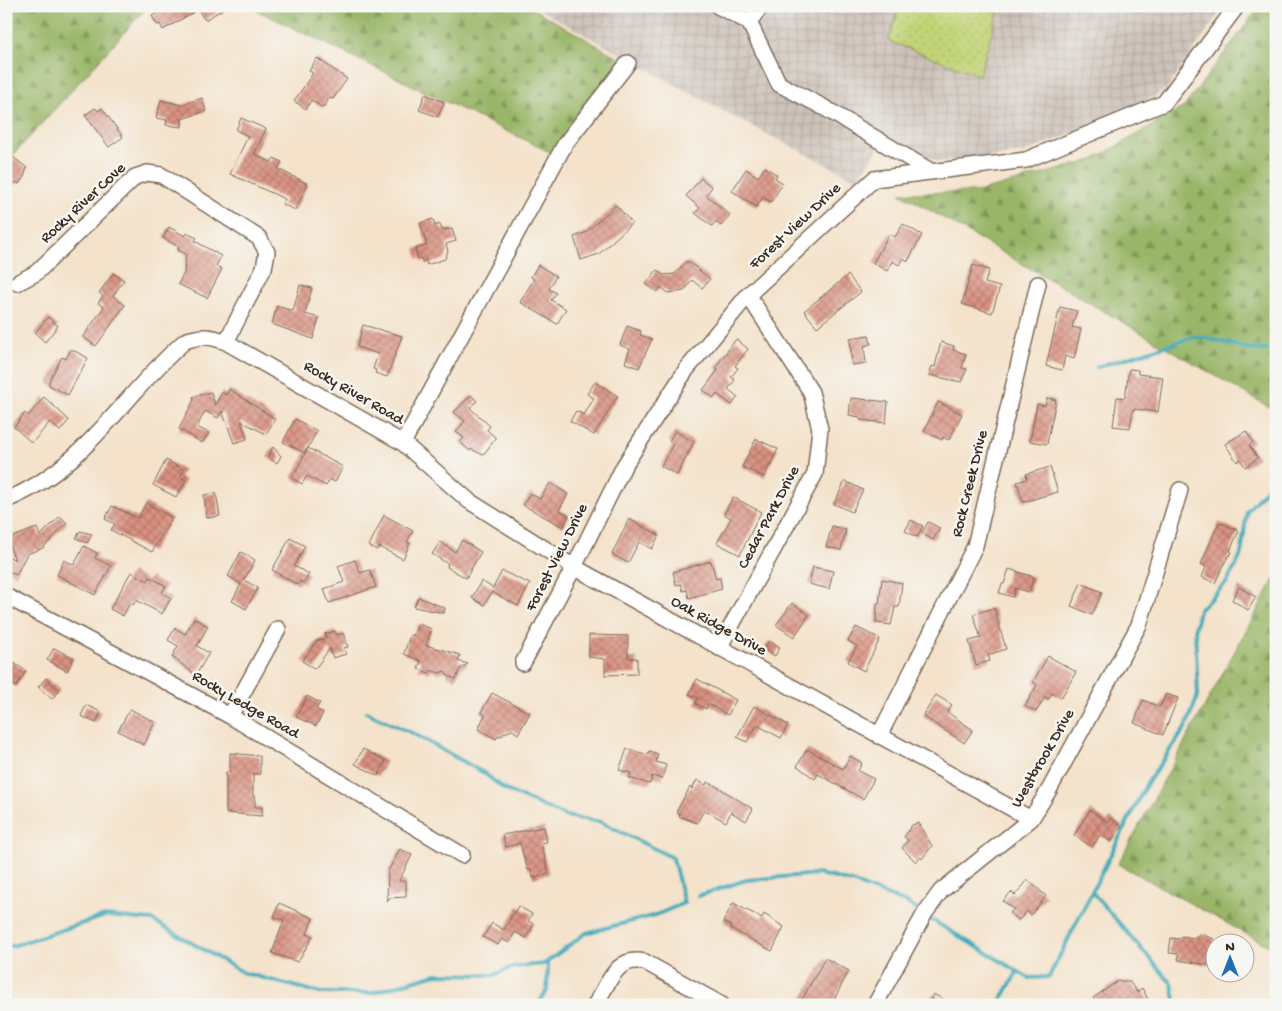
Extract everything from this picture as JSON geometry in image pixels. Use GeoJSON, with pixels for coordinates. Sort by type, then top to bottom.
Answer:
{"type":"FeatureCollection","features":[{"type":"Feature","properties":{"kind":"street"},"geometry":{"type":"LineString","coordinates":[[718,6],[749,22],[779,84],[823,107],[932,172]]}},
{"type":"Feature","properties":{"kind":"street"},"geometry":{"type":"LineString","coordinates":[[749,22],[761,6]]}},
{"type":"Feature","properties":{"kind":"street","name":"Forest View Drive"},"geometry":{"type":"LineString","coordinates":[[523,663],[574,567],[624,466],[686,370],[748,296],[874,179],[1026,160],[1164,103],[1237,6]]}},
{"type":"Feature","properties":{"kind":"street","name":"Rocky River Road"},"geometry":{"type":"LineString","coordinates":[[6,500],[22,494],[58,471],[90,444],[185,341],[197,336],[211,336],[226,342],[403,443],[565,144],[628,63]]}},
{"type":"Feature","properties":{"kind":"street","name":"Rocky River Cove"},"geometry":{"type":"LineString","coordinates":[[17,283],[36,273],[135,177],[146,173],[161,175],[259,238],[267,252],[264,268],[226,342]]}},
{"type":"Feature","properties":{"kind":"street","name":"Rock Creek Drive"},"geometry":{"type":"LineString","coordinates":[[880,736],[975,546],[1038,284]]}},
{"type":"Feature","properties":{"kind":"street","name":"Cedar Park Drive"},"geometry":{"type":"LineString","coordinates":[[720,648],[815,474],[820,429],[811,392],[748,296]]}},
{"type":"Feature","properties":{"kind":"street","name":"Oak Ridge Drive"},"geometry":{"type":"LineString","coordinates":[[403,443],[469,501],[574,567],[1031,819]]}},
{"type":"Feature","properties":{"kind":"street","name":"Westbrook Drive"},"geometry":{"type":"LineString","coordinates":[[875,1005],[925,914],[941,891],[1031,819],[1139,625],[1180,490]]}},
{"type":"Feature","properties":{"kind":"street","name":"Rocky Ledge Road"},"geometry":{"type":"LineString","coordinates":[[6,596],[230,716],[462,855]]}},
{"type":"Feature","properties":{"kind":"street"},"geometry":{"type":"LineString","coordinates":[[230,716],[278,629]]}},
{"type":"Feature","properties":{"kind":"street"},"geometry":{"type":"LineString","coordinates":[[595,1005],[621,964],[629,960],[637,960],[645,962],[722,1005]]}},
{"type":"Feature","properties":{"kind":"shaded area"},"geometry":{"type":"Polygon","coordinates":[[[533,6],[1224,6],[1167,89],[1131,110],[1023,153],[938,162],[886,137],[857,180],[734,117],[533,6]]]}},
{"type":"Feature","properties":{"kind":"green space"},"geometry":{"type":"Polygon","coordinates":[[[6,6],[148,6],[6,163],[6,6]]]}},
{"type":"Feature","properties":{"kind":"green space"},"geometry":{"type":"Polygon","coordinates":[[[248,6],[528,6],[628,63],[558,156],[248,6]]]}},
{"type":"Feature","properties":{"kind":"green space"},"geometry":{"type":"Polygon","coordinates":[[[900,6],[1000,6],[979,75],[888,41],[900,6]]]}},
{"type":"Feature","properties":{"kind":"green space"},"geometry":{"type":"Polygon","coordinates":[[[1260,6],[1276,6],[1276,411],[900,193],[978,192],[1093,160],[1184,107],[1260,6]]]}},
{"type":"Feature","properties":{"kind":"green space"},"geometry":{"type":"Polygon","coordinates":[[[1276,576],[1276,950],[1254,938],[1254,934],[1247,934],[1118,864],[1276,576]]]}},
{"type":"Feature","properties":{"kind":"building"},"geometry":{"type":"Polygon","coordinates":[[[168,6],[190,6],[194,12],[163,30],[160,24],[157,25],[152,16],[168,6]]]}},
{"type":"Feature","properties":{"kind":"building"},"geometry":{"type":"Polygon","coordinates":[[[204,6],[228,6],[205,20],[198,10],[204,6]]]}},
{"type":"Feature","properties":{"kind":"building"},"geometry":{"type":"Polygon","coordinates":[[[317,58],[347,79],[333,99],[329,98],[323,108],[311,100],[306,109],[294,101],[313,73],[309,71],[317,58]]]}},
{"type":"Feature","properties":{"kind":"building"},"geometry":{"type":"Polygon","coordinates":[[[425,94],[444,102],[438,117],[419,110],[425,94]]]}},
{"type":"Feature","properties":{"kind":"building"},"geometry":{"type":"Polygon","coordinates":[[[202,98],[206,111],[182,119],[182,127],[166,125],[167,120],[156,118],[161,100],[182,105],[202,98]]]}},
{"type":"Feature","properties":{"kind":"building"},"geometry":{"type":"Polygon","coordinates":[[[95,108],[98,111],[102,108],[123,137],[109,147],[85,115],[95,108]]]}},
{"type":"Feature","properties":{"kind":"building"},"geometry":{"type":"Polygon","coordinates":[[[241,118],[266,129],[254,154],[271,162],[274,158],[282,162],[278,169],[308,184],[295,210],[282,204],[285,199],[230,174],[248,136],[236,130],[241,118]]]}},
{"type":"Feature","properties":{"kind":"building"},"geometry":{"type":"Polygon","coordinates":[[[13,157],[27,168],[19,184],[16,182],[6,194],[6,165],[13,157]]]}},
{"type":"Feature","properties":{"kind":"building"},"geometry":{"type":"Polygon","coordinates":[[[765,167],[777,175],[775,178],[783,183],[771,202],[763,197],[757,207],[732,191],[746,169],[758,177],[765,167]]]}},
{"type":"Feature","properties":{"kind":"building"},"geometry":{"type":"Polygon","coordinates":[[[701,178],[712,187],[706,195],[730,215],[721,226],[716,221],[712,226],[695,213],[700,208],[686,196],[701,178]]]}},
{"type":"Feature","properties":{"kind":"building"},"geometry":{"type":"Polygon","coordinates":[[[616,205],[632,223],[599,254],[581,260],[574,237],[585,233],[616,205]]]}},
{"type":"Feature","properties":{"kind":"building"},"geometry":{"type":"Polygon","coordinates":[[[433,219],[435,226],[440,224],[442,230],[452,229],[456,241],[446,244],[448,251],[445,259],[427,265],[426,260],[422,262],[421,258],[418,259],[415,249],[427,245],[420,223],[433,219]]]}},
{"type":"Feature","properties":{"kind":"building"},"geometry":{"type":"Polygon","coordinates":[[[903,224],[922,235],[908,261],[903,258],[899,265],[892,261],[887,271],[873,263],[889,234],[895,237],[903,224]]]}},
{"type":"Feature","properties":{"kind":"building"},"geometry":{"type":"Polygon","coordinates":[[[169,227],[185,236],[187,233],[197,238],[195,241],[221,256],[216,266],[222,269],[207,298],[178,284],[184,273],[186,254],[178,250],[179,247],[163,238],[169,227]]]}},
{"type":"Feature","properties":{"kind":"building"},"geometry":{"type":"Polygon","coordinates":[[[685,262],[689,262],[710,279],[702,288],[692,280],[684,291],[668,293],[661,287],[657,292],[646,284],[657,270],[663,275],[675,274],[685,262]]]}},
{"type":"Feature","properties":{"kind":"building"},"geometry":{"type":"Polygon","coordinates":[[[538,265],[556,276],[549,289],[556,293],[551,300],[566,309],[557,324],[520,302],[534,279],[531,277],[538,265]]]}},
{"type":"Feature","properties":{"kind":"building"},"geometry":{"type":"Polygon","coordinates":[[[973,265],[989,270],[985,283],[1000,287],[992,313],[962,304],[973,265]]]}},
{"type":"Feature","properties":{"kind":"building"},"geometry":{"type":"Polygon","coordinates":[[[113,273],[124,280],[113,296],[125,305],[96,346],[83,337],[104,307],[98,303],[103,296],[99,293],[113,273]]]}},
{"type":"Feature","properties":{"kind":"building"},"geometry":{"type":"Polygon","coordinates":[[[848,275],[861,292],[817,327],[804,311],[848,275]]]}},
{"type":"Feature","properties":{"kind":"building"},"geometry":{"type":"Polygon","coordinates":[[[300,285],[312,288],[305,314],[319,318],[313,339],[272,324],[277,306],[293,311],[300,285]]]}},
{"type":"Feature","properties":{"kind":"building"},"geometry":{"type":"Polygon","coordinates":[[[1060,307],[1077,311],[1072,327],[1081,329],[1074,359],[1065,356],[1062,370],[1046,366],[1060,307]]]}},
{"type":"Feature","properties":{"kind":"building"},"geometry":{"type":"Polygon","coordinates":[[[48,317],[58,326],[45,342],[35,333],[48,317]]]}},
{"type":"Feature","properties":{"kind":"building"},"geometry":{"type":"Polygon","coordinates":[[[363,325],[402,336],[387,377],[375,373],[376,370],[373,369],[378,354],[357,347],[363,325]]]}},
{"type":"Feature","properties":{"kind":"building"},"geometry":{"type":"Polygon","coordinates":[[[627,326],[641,331],[640,335],[652,339],[639,368],[625,363],[630,349],[620,345],[627,326]]]}},
{"type":"Feature","properties":{"kind":"building"},"geometry":{"type":"Polygon","coordinates":[[[869,335],[871,344],[864,346],[866,363],[852,365],[850,338],[869,335]]]}},
{"type":"Feature","properties":{"kind":"building"},"geometry":{"type":"Polygon","coordinates":[[[736,339],[748,349],[735,366],[738,368],[731,377],[735,380],[728,389],[738,397],[732,405],[717,394],[714,398],[703,390],[718,370],[715,368],[736,339]]]}},
{"type":"Feature","properties":{"kind":"building"},"geometry":{"type":"Polygon","coordinates":[[[941,342],[954,346],[953,350],[966,354],[962,368],[967,369],[961,382],[929,375],[932,366],[935,367],[941,342]]]}},
{"type":"Feature","properties":{"kind":"building"},"geometry":{"type":"Polygon","coordinates":[[[71,349],[88,358],[68,395],[49,385],[49,381],[62,357],[66,359],[71,349]]]}},
{"type":"Feature","properties":{"kind":"building"},"geometry":{"type":"Polygon","coordinates":[[[1129,369],[1138,370],[1138,374],[1163,377],[1158,412],[1133,409],[1130,428],[1113,426],[1117,397],[1125,398],[1129,369]]]}},
{"type":"Feature","properties":{"kind":"building"},"geometry":{"type":"Polygon","coordinates":[[[595,382],[618,396],[594,435],[570,421],[576,411],[584,415],[594,398],[587,394],[595,382]]]}},
{"type":"Feature","properties":{"kind":"building"},"geometry":{"type":"Polygon","coordinates":[[[229,389],[275,419],[266,434],[241,421],[247,439],[234,443],[222,411],[218,418],[205,411],[197,427],[209,433],[202,443],[179,429],[194,400],[193,397],[211,392],[215,405],[222,392],[226,395],[229,389]]]}},
{"type":"Feature","properties":{"kind":"building"},"geometry":{"type":"Polygon","coordinates":[[[471,395],[477,401],[470,408],[490,426],[487,430],[496,438],[483,455],[471,449],[470,451],[460,442],[464,438],[456,432],[465,421],[454,412],[471,395]]]}},
{"type":"Feature","properties":{"kind":"building"},"geometry":{"type":"Polygon","coordinates":[[[44,397],[69,420],[60,431],[50,422],[32,443],[14,427],[25,413],[28,416],[44,397]]]}},
{"type":"Feature","properties":{"kind":"building"},"geometry":{"type":"Polygon","coordinates":[[[851,398],[888,402],[886,423],[860,420],[860,417],[849,415],[851,398]]]}},
{"type":"Feature","properties":{"kind":"building"},"geometry":{"type":"Polygon","coordinates":[[[1047,398],[1056,400],[1047,444],[1030,441],[1037,404],[1045,406],[1047,398]]]}},
{"type":"Feature","properties":{"kind":"building"},"geometry":{"type":"Polygon","coordinates":[[[938,402],[962,414],[949,440],[943,437],[942,440],[924,431],[938,402]]]}},
{"type":"Feature","properties":{"kind":"building"},"geometry":{"type":"Polygon","coordinates":[[[295,419],[317,431],[305,453],[283,442],[295,419]]]}},
{"type":"Feature","properties":{"kind":"building"},"geometry":{"type":"Polygon","coordinates":[[[675,431],[694,442],[677,475],[661,466],[673,444],[669,441],[675,431]]]}},
{"type":"Feature","properties":{"kind":"building"},"geometry":{"type":"Polygon","coordinates":[[[1246,431],[1253,442],[1249,445],[1258,458],[1245,467],[1240,459],[1237,462],[1225,444],[1246,431]]]}},
{"type":"Feature","properties":{"kind":"building"},"geometry":{"type":"Polygon","coordinates":[[[756,439],[778,449],[764,477],[742,467],[756,439]]]}},
{"type":"Feature","properties":{"kind":"building"},"geometry":{"type":"Polygon","coordinates":[[[273,447],[281,456],[277,463],[267,457],[273,447]]]}},
{"type":"Feature","properties":{"kind":"building"},"geometry":{"type":"Polygon","coordinates":[[[308,448],[343,467],[335,482],[330,479],[326,486],[307,476],[302,484],[292,478],[308,448]]]}},
{"type":"Feature","properties":{"kind":"building"},"geometry":{"type":"Polygon","coordinates":[[[166,460],[184,470],[180,477],[186,480],[176,497],[153,485],[166,460]]]}},
{"type":"Feature","properties":{"kind":"building"},"geometry":{"type":"Polygon","coordinates":[[[1050,467],[1058,492],[1023,502],[1017,482],[1027,479],[1026,474],[1050,467]]]}},
{"type":"Feature","properties":{"kind":"building"},"geometry":{"type":"Polygon","coordinates":[[[845,481],[863,490],[852,512],[834,504],[845,481]]]}},
{"type":"Feature","properties":{"kind":"building"},"geometry":{"type":"Polygon","coordinates":[[[550,483],[568,494],[559,510],[569,515],[563,527],[523,505],[530,493],[540,499],[550,483]]]}},
{"type":"Feature","properties":{"kind":"building"},"geometry":{"type":"Polygon","coordinates":[[[216,493],[220,516],[207,518],[204,495],[216,493]]]}},
{"type":"Feature","properties":{"kind":"building"},"geometry":{"type":"Polygon","coordinates":[[[733,497],[761,512],[740,555],[717,543],[731,518],[724,514],[733,497]]]}},
{"type":"Feature","properties":{"kind":"building"},"geometry":{"type":"Polygon","coordinates":[[[146,503],[172,518],[152,552],[111,530],[115,524],[105,519],[112,506],[138,518],[146,503]]]}},
{"type":"Feature","properties":{"kind":"building"},"geometry":{"type":"Polygon","coordinates":[[[384,515],[413,531],[407,542],[410,543],[403,559],[379,547],[377,550],[369,546],[384,515]]]}},
{"type":"Feature","properties":{"kind":"building"},"geometry":{"type":"Polygon","coordinates":[[[60,516],[67,523],[43,548],[27,554],[16,575],[6,569],[6,555],[15,560],[7,539],[37,528],[40,536],[60,516]]]}},
{"type":"Feature","properties":{"kind":"building"},"geometry":{"type":"Polygon","coordinates":[[[629,519],[659,535],[652,549],[639,542],[628,563],[612,554],[629,519]]]}},
{"type":"Feature","properties":{"kind":"building"},"geometry":{"type":"Polygon","coordinates":[[[911,520],[923,526],[917,537],[905,531],[911,520]]]}},
{"type":"Feature","properties":{"kind":"building"},"geometry":{"type":"Polygon","coordinates":[[[928,522],[940,528],[933,540],[922,533],[928,522]]]}},
{"type":"Feature","properties":{"kind":"building"},"geometry":{"type":"Polygon","coordinates":[[[1219,522],[1239,531],[1230,550],[1232,553],[1227,558],[1215,583],[1202,577],[1206,567],[1201,564],[1219,522]]]}},
{"type":"Feature","properties":{"kind":"building"},"geometry":{"type":"Polygon","coordinates":[[[832,526],[846,530],[841,550],[826,547],[832,526]]]}},
{"type":"Feature","properties":{"kind":"building"},"geometry":{"type":"Polygon","coordinates":[[[80,531],[92,534],[87,543],[76,538],[80,531]]]}},
{"type":"Feature","properties":{"kind":"building"},"geometry":{"type":"Polygon","coordinates":[[[290,538],[305,546],[294,566],[309,574],[304,583],[300,581],[298,585],[272,570],[290,538]]]}},
{"type":"Feature","properties":{"kind":"building"},"geometry":{"type":"Polygon","coordinates":[[[462,540],[481,552],[466,578],[447,567],[448,564],[432,554],[440,542],[455,552],[462,540]]]}},
{"type":"Feature","properties":{"kind":"building"},"geometry":{"type":"Polygon","coordinates":[[[84,546],[97,553],[95,558],[111,566],[95,595],[57,575],[64,560],[74,565],[84,546]]]}},
{"type":"Feature","properties":{"kind":"building"},"geometry":{"type":"Polygon","coordinates":[[[241,552],[255,560],[244,580],[258,588],[246,609],[232,601],[241,584],[228,576],[241,552]]]}},
{"type":"Feature","properties":{"kind":"building"},"geometry":{"type":"Polygon","coordinates":[[[355,560],[360,573],[370,570],[376,587],[329,603],[324,589],[344,582],[338,566],[355,560]]]}},
{"type":"Feature","properties":{"kind":"building"},"geometry":{"type":"Polygon","coordinates":[[[711,561],[716,579],[720,578],[722,589],[689,598],[687,590],[683,591],[681,584],[676,585],[673,572],[711,561]]]}},
{"type":"Feature","properties":{"kind":"building"},"geometry":{"type":"Polygon","coordinates":[[[813,567],[833,571],[829,589],[809,584],[813,567]]]}},
{"type":"Feature","properties":{"kind":"building"},"geometry":{"type":"Polygon","coordinates":[[[1009,569],[1034,577],[1029,592],[1015,588],[1013,597],[999,593],[1009,569]]]}},
{"type":"Feature","properties":{"kind":"building"},"geometry":{"type":"Polygon","coordinates":[[[502,571],[530,584],[518,606],[492,592],[484,605],[472,598],[481,581],[493,588],[502,571]]]}},
{"type":"Feature","properties":{"kind":"building"},"geometry":{"type":"Polygon","coordinates":[[[131,572],[148,581],[150,577],[166,586],[162,593],[171,598],[162,614],[136,600],[133,605],[130,603],[123,616],[110,609],[131,572]]]}},
{"type":"Feature","properties":{"kind":"building"},"geometry":{"type":"Polygon","coordinates":[[[882,579],[902,583],[899,607],[895,607],[891,625],[876,623],[877,603],[879,604],[882,579]]]}},
{"type":"Feature","properties":{"kind":"building"},"geometry":{"type":"Polygon","coordinates":[[[1081,583],[1102,592],[1092,615],[1071,606],[1081,583]]]}},
{"type":"Feature","properties":{"kind":"building"},"geometry":{"type":"Polygon","coordinates":[[[1239,587],[1256,597],[1248,610],[1232,600],[1239,587]]]}},
{"type":"Feature","properties":{"kind":"building"},"geometry":{"type":"Polygon","coordinates":[[[418,597],[445,608],[444,613],[414,607],[418,597]]]}},
{"type":"Feature","properties":{"kind":"building"},"geometry":{"type":"Polygon","coordinates":[[[792,603],[809,615],[794,637],[776,625],[792,603]]]}},
{"type":"Feature","properties":{"kind":"building"},"geometry":{"type":"Polygon","coordinates":[[[994,608],[1006,649],[988,655],[990,661],[976,665],[969,641],[981,638],[973,614],[994,608]]]}},
{"type":"Feature","properties":{"kind":"building"},"geometry":{"type":"Polygon","coordinates":[[[194,618],[208,626],[197,646],[209,653],[196,675],[172,657],[178,646],[168,640],[175,628],[185,634],[194,618]]]}},
{"type":"Feature","properties":{"kind":"building"},"geometry":{"type":"Polygon","coordinates":[[[418,624],[432,629],[426,645],[460,655],[458,661],[468,664],[460,669],[456,679],[448,676],[445,671],[439,673],[431,670],[429,673],[418,669],[421,661],[404,654],[410,635],[413,636],[418,624]]]}},
{"type":"Feature","properties":{"kind":"building"},"geometry":{"type":"Polygon","coordinates":[[[856,627],[880,639],[864,671],[848,662],[857,646],[848,641],[856,627]]]}},
{"type":"Feature","properties":{"kind":"building"},"geometry":{"type":"Polygon","coordinates":[[[335,631],[337,635],[343,633],[348,647],[344,648],[346,654],[333,658],[330,648],[315,669],[302,661],[317,641],[326,638],[325,634],[335,631]]]}},
{"type":"Feature","properties":{"kind":"building"},"geometry":{"type":"Polygon","coordinates":[[[589,635],[628,636],[628,658],[637,658],[637,674],[605,675],[605,659],[589,657],[589,635]]]}},
{"type":"Feature","properties":{"kind":"building"},"geometry":{"type":"Polygon","coordinates":[[[769,641],[780,647],[775,656],[764,649],[769,641]]]}},
{"type":"Feature","properties":{"kind":"building"},"geometry":{"type":"Polygon","coordinates":[[[54,648],[74,658],[67,671],[47,660],[54,648]]]}},
{"type":"Feature","properties":{"kind":"building"},"geometry":{"type":"Polygon","coordinates":[[[1048,656],[1076,672],[1061,698],[1052,693],[1049,699],[1045,697],[1036,712],[1025,706],[1037,685],[1033,682],[1048,656]]]}},
{"type":"Feature","properties":{"kind":"building"},"geometry":{"type":"Polygon","coordinates":[[[6,658],[26,671],[16,687],[6,681],[6,658]]]}},
{"type":"Feature","properties":{"kind":"building"},"geometry":{"type":"Polygon","coordinates":[[[46,678],[60,690],[52,699],[38,687],[46,678]]]}},
{"type":"Feature","properties":{"kind":"building"},"geometry":{"type":"Polygon","coordinates":[[[697,679],[736,700],[728,715],[708,704],[706,709],[695,703],[698,698],[689,694],[697,679]]]}},
{"type":"Feature","properties":{"kind":"building"},"geometry":{"type":"Polygon","coordinates":[[[492,693],[530,713],[518,734],[512,730],[504,733],[502,736],[499,735],[496,739],[478,729],[485,715],[481,712],[492,693]]]}},
{"type":"Feature","properties":{"kind":"building"},"geometry":{"type":"Polygon","coordinates":[[[1166,694],[1178,698],[1163,735],[1134,723],[1143,700],[1160,707],[1166,694]]]}},
{"type":"Feature","properties":{"kind":"building"},"geometry":{"type":"Polygon","coordinates":[[[936,695],[952,705],[947,712],[973,730],[964,743],[923,716],[936,695]]]}},
{"type":"Feature","properties":{"kind":"building"},"geometry":{"type":"Polygon","coordinates":[[[307,696],[320,703],[316,709],[323,713],[316,726],[296,717],[307,696]]]}},
{"type":"Feature","properties":{"kind":"building"},"geometry":{"type":"Polygon","coordinates":[[[86,705],[101,712],[96,723],[81,716],[86,705]]]}},
{"type":"Feature","properties":{"kind":"building"},"geometry":{"type":"Polygon","coordinates":[[[754,706],[788,725],[781,738],[757,725],[747,742],[737,737],[754,706]]]}},
{"type":"Feature","properties":{"kind":"building"},"geometry":{"type":"Polygon","coordinates":[[[130,709],[155,722],[144,745],[118,731],[130,709]]]}},
{"type":"Feature","properties":{"kind":"building"},"geometry":{"type":"Polygon","coordinates":[[[363,749],[386,761],[378,776],[355,764],[363,749]]]}},
{"type":"Feature","properties":{"kind":"building"},"geometry":{"type":"Polygon","coordinates":[[[627,749],[648,755],[649,751],[658,754],[656,762],[666,765],[662,779],[652,776],[650,784],[629,778],[631,773],[619,770],[627,749]]]}},
{"type":"Feature","properties":{"kind":"building"},"geometry":{"type":"Polygon","coordinates":[[[807,749],[843,769],[850,756],[862,763],[858,771],[874,779],[863,799],[818,774],[815,779],[797,766],[807,749]]]}},
{"type":"Feature","properties":{"kind":"building"},"geometry":{"type":"Polygon","coordinates":[[[230,753],[260,756],[260,774],[253,774],[253,796],[255,796],[255,807],[262,807],[262,816],[226,813],[226,772],[230,772],[230,753]]]}},
{"type":"Feature","properties":{"kind":"building"},"geometry":{"type":"Polygon","coordinates":[[[697,780],[706,785],[707,782],[716,786],[753,809],[746,821],[731,812],[726,822],[704,810],[697,823],[679,816],[680,814],[676,812],[690,787],[692,789],[697,780]]]}},
{"type":"Feature","properties":{"kind":"building"},"geometry":{"type":"Polygon","coordinates":[[[1090,810],[1108,822],[1111,818],[1122,826],[1111,842],[1100,835],[1092,847],[1074,835],[1090,810]]]}},
{"type":"Feature","properties":{"kind":"building"},"geometry":{"type":"Polygon","coordinates":[[[918,823],[932,846],[922,859],[920,857],[916,862],[902,848],[908,840],[904,837],[912,825],[918,823]]]}},
{"type":"Feature","properties":{"kind":"building"},"geometry":{"type":"Polygon","coordinates":[[[544,827],[547,842],[541,843],[549,874],[533,878],[531,869],[528,870],[520,843],[506,847],[502,835],[544,827]]]}},
{"type":"Feature","properties":{"kind":"building"},"geometry":{"type":"Polygon","coordinates":[[[400,849],[412,855],[399,881],[406,881],[406,897],[389,898],[387,902],[388,871],[400,849]]]}},
{"type":"Feature","properties":{"kind":"building"},"geometry":{"type":"Polygon","coordinates":[[[1028,880],[1046,896],[1031,915],[1027,911],[1019,920],[1010,913],[1014,909],[1003,901],[1011,892],[1015,895],[1028,880]]]}},
{"type":"Feature","properties":{"kind":"building"},"geometry":{"type":"Polygon","coordinates":[[[279,903],[313,918],[307,934],[313,936],[298,962],[272,953],[284,920],[274,917],[279,903]]]}},
{"type":"Feature","properties":{"kind":"building"},"geometry":{"type":"Polygon","coordinates":[[[733,903],[762,918],[764,914],[784,927],[772,951],[730,928],[731,926],[723,922],[733,903]]]}},
{"type":"Feature","properties":{"kind":"building"},"geometry":{"type":"Polygon","coordinates":[[[518,906],[532,914],[528,921],[534,924],[526,938],[515,932],[509,943],[502,939],[498,945],[483,937],[492,923],[504,930],[518,906]]]}},
{"type":"Feature","properties":{"kind":"building"},"geometry":{"type":"Polygon","coordinates":[[[1201,934],[1204,935],[1204,964],[1178,960],[1179,954],[1169,953],[1171,938],[1178,939],[1182,936],[1194,938],[1201,934]]]}},
{"type":"Feature","properties":{"kind":"building"},"geometry":{"type":"Polygon","coordinates":[[[825,958],[849,971],[831,1005],[799,1005],[825,958]]]}},
{"type":"Feature","properties":{"kind":"building"},"geometry":{"type":"Polygon","coordinates":[[[1118,981],[1129,981],[1137,992],[1142,988],[1151,1005],[1097,1005],[1093,998],[1118,981]]]}},
{"type":"Feature","properties":{"kind":"building"},"geometry":{"type":"Polygon","coordinates":[[[933,994],[954,1005],[928,1005],[933,994]]]}},
{"type":"Feature","properties":{"kind":"waterway"},"geometry":{"type":"LineString","coordinates":[[6,16],[13,6]]}},
{"type":"Feature","properties":{"kind":"waterway"},"geometry":{"type":"LineString","coordinates":[[1097,367],[1194,337],[1257,350],[1276,348]]}},
{"type":"Feature","properties":{"kind":"waterway"},"geometry":{"type":"LineString","coordinates":[[932,920],[1029,978],[1049,977],[1147,783],[1186,727],[1198,695],[1195,627],[1199,610],[1227,582],[1241,555],[1247,511],[1276,478]]}},
{"type":"Feature","properties":{"kind":"waterway"},"geometry":{"type":"LineString","coordinates":[[6,945],[12,946],[105,916],[152,920],[244,973],[320,993],[372,993],[436,974],[494,975],[513,967],[544,964],[586,933],[656,915],[684,903],[673,858],[601,822],[565,816],[504,789],[484,773],[414,734],[366,712]]}},
{"type":"Feature","properties":{"kind":"waterway"},"geometry":{"type":"LineString","coordinates":[[698,896],[746,880],[819,874],[852,882],[907,903],[916,909]]}},
{"type":"Feature","properties":{"kind":"waterway"},"geometry":{"type":"LineString","coordinates":[[1092,892],[1172,984],[1176,1005]]}},
{"type":"Feature","properties":{"kind":"waterway"},"geometry":{"type":"LineString","coordinates":[[538,1005],[547,990],[548,961]]}},
{"type":"Feature","properties":{"kind":"waterway"},"geometry":{"type":"LineString","coordinates":[[998,1005],[1018,971]]}}]}
